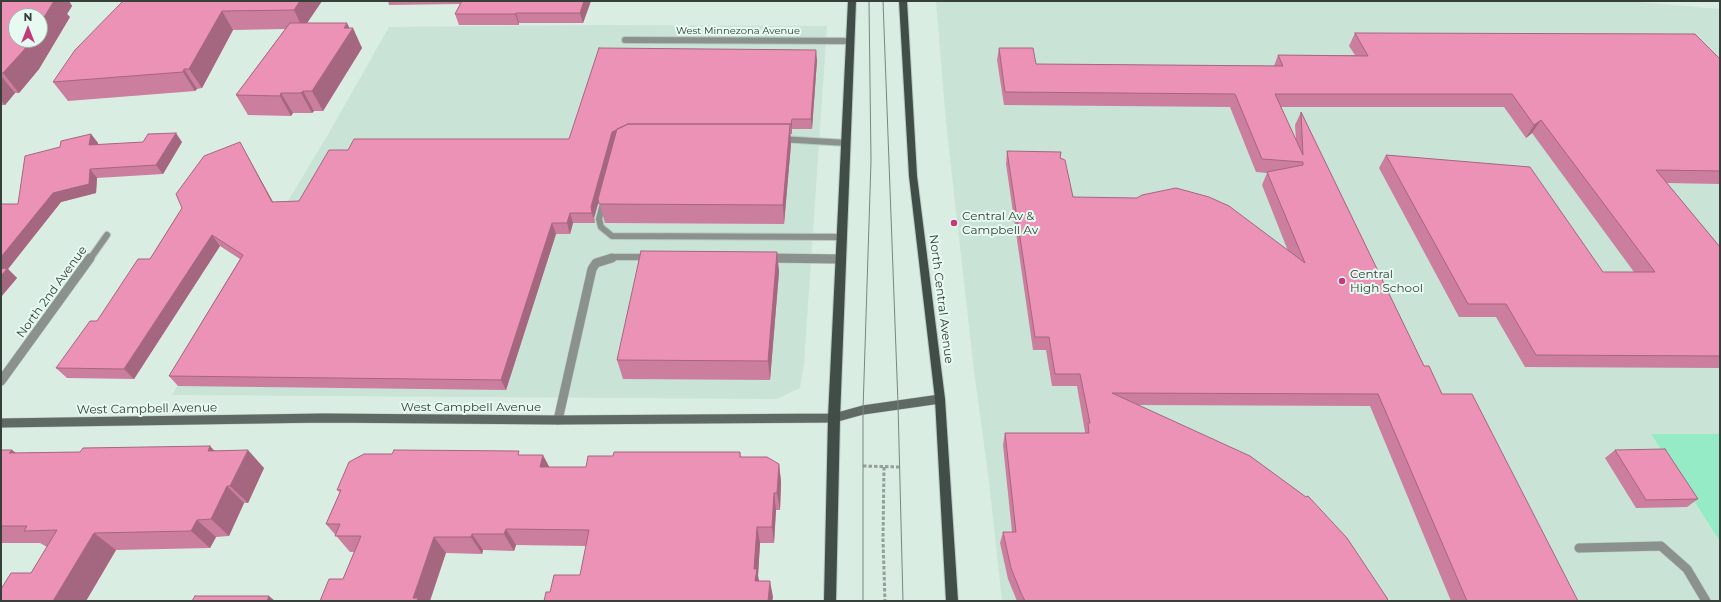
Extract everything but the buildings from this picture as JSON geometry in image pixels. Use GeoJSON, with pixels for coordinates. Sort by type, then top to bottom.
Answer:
{"type":"FeatureCollection","features":[{"type":"Feature","properties":{"kind":"main road"},"geometry":{"type":"LineString","coordinates":[[830,601],[834,418],[852,1]]}},
{"type":"Feature","properties":{"kind":"main road","name":"North Central Avenue"},"geometry":{"type":"LineString","coordinates":[[903,1],[913,176],[940,399],[952,601]]}},
{"type":"Feature","properties":{"kind":"street","name":"West Minnezona Avenue"},"geometry":{"type":"LineString","coordinates":[[625,40],[851,41]]}},
{"type":"Feature","properties":{"kind":"street"},"geometry":{"type":"LineString","coordinates":[[772,139],[847,143]]}},
{"type":"Feature","properties":{"kind":"street"},"geometry":{"type":"LineString","coordinates":[[607,189],[599,219],[602,227],[612,236],[841,237]]}},
{"type":"Feature","properties":{"kind":"street","name":"North 2nd Avenue"},"geometry":{"type":"LineString","coordinates":[[1,381],[107,236]]}},
{"type":"Feature","properties":{"kind":"street"},"geometry":{"type":"LineString","coordinates":[[558,420],[592,269],[596,264],[615,257],[657,257]]}},
{"type":"Feature","properties":{"kind":"street"},"geometry":{"type":"LineString","coordinates":[[757,258],[840,259]]}},
{"type":"Feature","properties":{"kind":"street","name":"West Campbell Avenue"},"geometry":{"type":"LineString","coordinates":[[1,423],[324,418],[558,420],[834,418],[884,407],[940,399]]}},
{"type":"Feature","properties":{"kind":"street"},"geometry":{"type":"LineString","coordinates":[[1579,548],[1661,546],[1687,569],[1706,601]]}},
{"type":"Feature","properties":{"kind":"path"},"geometry":{"type":"LineString","coordinates":[[863,466],[900,467]]}},
{"type":"Feature","properties":{"kind":"path"},"geometry":{"type":"LineString","coordinates":[[884,467],[883,540],[885,601]]}},
{"type":"Feature","properties":{"kind":"shaded area","name":"Central High School"},"geometry":{"type":"Polygon","coordinates":[[[936,1],[1629,1],[1720,9],[1720,434],[1651,434],[1720,543],[1720,601],[1002,601],[946,122],[936,1]]]}},
{"type":"Feature","properties":{"kind":"shaded area"},"geometry":{"type":"Polygon","coordinates":[[[598,25],[827,26],[804,364],[800,388],[777,399],[172,395],[330,131],[389,27],[598,25]]]}},
{"type":"Feature","properties":{"kind":"green space"},"geometry":{"type":"Polygon","coordinates":[[[1651,434],[1720,434],[1720,542],[1651,434]]]}},
{"type":"Feature","properties":{"kind":"tram line"},"geometry":{"type":"LineString","coordinates":[[863,601],[863,410],[871,161],[869,1]]}},
{"type":"Feature","properties":{"kind":"tram line"},"geometry":{"type":"LineString","coordinates":[[883,1],[898,404],[903,601]]}},
{"type":"Feature","properties":{"kind":"place","name":"Central Av & Campbell Av"},"geometry":{"type":"Point","coordinates":[954,223]}},
{"type":"Feature","properties":{"kind":"place","name":"Central High School"},"geometry":{"type":"Point","coordinates":[1342,281]}}]}
